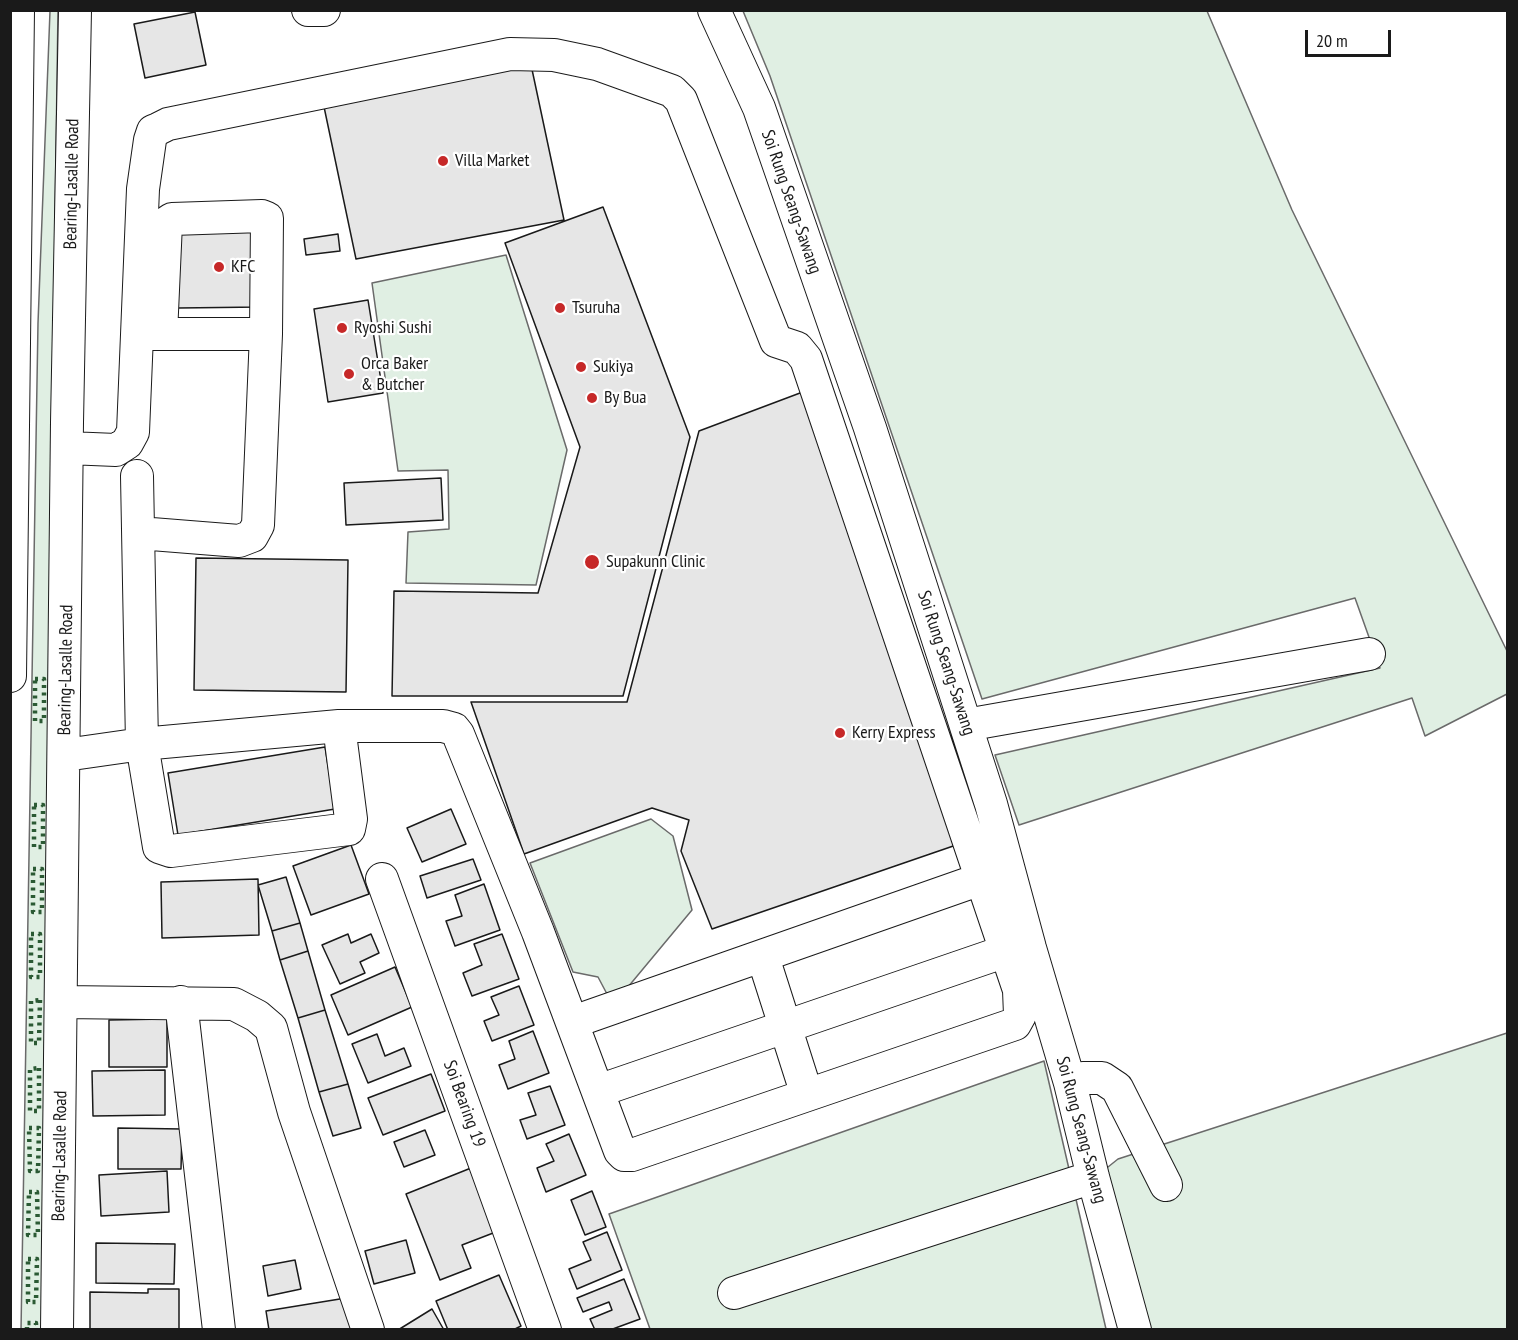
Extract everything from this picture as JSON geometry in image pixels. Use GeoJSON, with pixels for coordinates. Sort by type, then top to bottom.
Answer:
{"type":"FeatureCollection","features":[{"type":"Feature","properties":{"kind":"street"},"geometry":{"type":"LineString","coordinates":[[10,676],[18,10]]}},
{"type":"Feature","properties":{"kind":"street","name":"Bearing-Lasalle Road"},"geometry":{"type":"LineString","coordinates":[[57,1329],[75,10]]}},
{"type":"Feature","properties":{"kind":"street"},"geometry":{"type":"LineString","coordinates":[[308,10],[324,10]]}},
{"type":"Feature","properties":{"kind":"street","name":"Soi Rung Seang-Sawang"},"geometry":{"type":"LineString","coordinates":[[714,10],[759,108],[870,428],[966,725],[991,804],[1070,1083],[1135,1329]]}},
{"type":"Feature","properties":{"kind":"street"},"geometry":{"type":"LineString","coordinates":[[65,755],[141,744],[339,726],[443,726],[458,734],[573,1022],[620,1151],[628,1156],[1015,1024],[1022,1009],[1021,998],[1006,951],[806,358],[796,348],[776,341],[681,100],[672,91],[597,64],[554,55],[510,54],[168,124],[153,131],[143,189],[148,334]]}},
{"type":"Feature","properties":{"kind":"street"},"geometry":{"type":"LineString","coordinates":[[68,448],[116,450],[127,442],[133,432],[166,223],[172,219],[262,216],[267,218],[266,334],[258,525],[252,536],[239,541],[139,533]]}},
{"type":"Feature","properties":{"kind":"street"},"geometry":{"type":"LineString","coordinates":[[148,334],[266,334]]}},
{"type":"Feature","properties":{"kind":"street"},"geometry":{"type":"LineString","coordinates":[[137,476],[141,744],[157,843],[162,850],[171,851],[349,829],[351,819],[339,726]]}},
{"type":"Feature","properties":{"kind":"street"},"geometry":{"type":"LineString","coordinates":[[966,725],[1369,654]]}},
{"type":"Feature","properties":{"kind":"street","name":"Soi Bearing 19"},"geometry":{"type":"LineString","coordinates":[[382,879],[545,1329]]}},
{"type":"Feature","properties":{"kind":"street"},"geometry":{"type":"LineString","coordinates":[[573,1022],[981,879]]}},
{"type":"Feature","properties":{"kind":"street"},"geometry":{"type":"LineString","coordinates":[[598,1091],[1006,951]]}},
{"type":"Feature","properties":{"kind":"street"},"geometry":{"type":"LineString","coordinates":[[762,957],[807,1095]]}},
{"type":"Feature","properties":{"kind":"street"},"geometry":{"type":"LineString","coordinates":[[62,1002],[234,1004],[271,1028],[294,1112],[368,1329]]}},
{"type":"Feature","properties":{"kind":"street"},"geometry":{"type":"LineString","coordinates":[[181,1002],[219,1329]]}},
{"type":"Feature","properties":{"kind":"street"},"geometry":{"type":"LineString","coordinates":[[1070,1083],[1083,1078],[1102,1078],[1117,1088],[1166,1185]]}},
{"type":"Feature","properties":{"kind":"street"},"geometry":{"type":"LineString","coordinates":[[734,1293],[1093,1177]]}},
{"type":"Feature","properties":{"kind":"green space"},"geometry":{"type":"Polygon","coordinates":[[[58,10],[55,218],[57,357],[43,1329],[21,1330],[38,323],[50,11],[58,10]]]}},
{"type":"Feature","properties":{"kind":"green space"},"geometry":{"type":"Polygon","coordinates":[[[743,11],[1207,11],[1292,210],[1507,651],[1507,694],[1425,736],[1412,698],[1019,825],[995,755],[1380,668],[1355,598],[982,699],[770,76],[743,11]]]}},
{"type":"Feature","properties":{"kind":"green space"},"geometry":{"type":"Polygon","coordinates":[[[506,255],[567,450],[536,585],[406,583],[408,532],[449,529],[448,470],[398,471],[372,283],[506,255]]]}},
{"type":"Feature","properties":{"kind":"green space"},"geometry":{"type":"Polygon","coordinates":[[[651,819],[673,836],[692,910],[623,993],[607,994],[598,977],[573,972],[530,863],[651,819]]]}},
{"type":"Feature","properties":{"kind":"green space"},"geometry":{"type":"Polygon","coordinates":[[[1507,1033],[1507,1329],[1147,1329],[1103,1171],[1118,1159],[1507,1033]]]}},
{"type":"Feature","properties":{"kind":"green space"},"geometry":{"type":"Polygon","coordinates":[[[1044,1061],[1106,1329],[650,1329],[609,1214],[1044,1061]]]}},
{"type":"Feature","properties":{"kind":"building"},"geometry":{"type":"Polygon","coordinates":[[[195,12],[206,65],[145,78],[134,24],[195,12]]]}},
{"type":"Feature","properties":{"kind":"building","name":"Villa Market"},"geometry":{"type":"Polygon","coordinates":[[[530,60],[564,220],[356,259],[323,102],[530,60]]]}},
{"type":"Feature","properties":{"kind":"building"},"geometry":{"type":"Polygon","coordinates":[[[603,207],[690,437],[623,696],[392,696],[394,591],[538,593],[580,447],[505,243],[603,207]]]}},
{"type":"Feature","properties":{"kind":"building","name":"KFC"},"geometry":{"type":"Polygon","coordinates":[[[260,225],[261,307],[178,308],[178,226],[260,225]]]}},
{"type":"Feature","properties":{"kind":"building"},"geometry":{"type":"Polygon","coordinates":[[[338,234],[340,251],[306,255],[304,239],[338,234]]]}},
{"type":"Feature","properties":{"kind":"building"},"geometry":{"type":"Polygon","coordinates":[[[368,300],[383,393],[328,402],[314,309],[368,300]]]}},
{"type":"Feature","properties":{"kind":"building"},"geometry":{"type":"Polygon","coordinates":[[[808,390],[962,843],[712,929],[681,851],[689,820],[652,808],[524,854],[471,702],[627,702],[699,431],[808,390]]]}},
{"type":"Feature","properties":{"kind":"building"},"geometry":{"type":"Polygon","coordinates":[[[441,478],[443,520],[346,525],[344,483],[441,478]]]}},
{"type":"Feature","properties":{"kind":"building"},"geometry":{"type":"Polygon","coordinates":[[[196,558],[348,560],[346,692],[194,690],[196,558]]]}},
{"type":"Feature","properties":{"kind":"building"},"geometry":{"type":"Polygon","coordinates":[[[325,747],[335,809],[178,835],[168,773],[325,747]]]}},
{"type":"Feature","properties":{"kind":"building"},"geometry":{"type":"Polygon","coordinates":[[[451,809],[466,844],[422,862],[407,828],[451,809]]]}},
{"type":"Feature","properties":{"kind":"building"},"geometry":{"type":"Polygon","coordinates":[[[351,845],[369,894],[311,915],[293,866],[351,845]]]}},
{"type":"Feature","properties":{"kind":"building"},"geometry":{"type":"Polygon","coordinates":[[[473,859],[481,880],[427,898],[420,876],[473,859]]]}},
{"type":"Feature","properties":{"kind":"building"},"geometry":{"type":"Polygon","coordinates":[[[286,877],[300,923],[272,931],[258,885],[286,877]]]}},
{"type":"Feature","properties":{"kind":"building"},"geometry":{"type":"Polygon","coordinates":[[[258,879],[259,935],[162,938],[161,882],[258,879]]]}},
{"type":"Feature","properties":{"kind":"building"},"geometry":{"type":"Polygon","coordinates":[[[484,884],[500,930],[455,946],[446,921],[462,916],[455,895],[484,884]]]}},
{"type":"Feature","properties":{"kind":"building"},"geometry":{"type":"Polygon","coordinates":[[[300,923],[308,951],[280,960],[272,931],[300,923]]]}},
{"type":"Feature","properties":{"kind":"building"},"geometry":{"type":"Polygon","coordinates":[[[348,934],[351,943],[371,934],[379,953],[360,962],[365,973],[340,984],[322,945],[348,934]]]}},
{"type":"Feature","properties":{"kind":"building"},"geometry":{"type":"Polygon","coordinates":[[[502,934],[519,979],[472,996],[463,973],[482,965],[474,944],[502,934]]]}},
{"type":"Feature","properties":{"kind":"building"},"geometry":{"type":"Polygon","coordinates":[[[308,951],[325,1010],[298,1018],[280,960],[308,951]]]}},
{"type":"Feature","properties":{"kind":"building"},"geometry":{"type":"Polygon","coordinates":[[[395,967],[412,1007],[348,1035],[331,995],[395,967]]]}},
{"type":"Feature","properties":{"kind":"building"},"geometry":{"type":"Polygon","coordinates":[[[519,986],[534,1025],[492,1041],[484,1021],[499,1015],[491,997],[519,986]]]}},
{"type":"Feature","properties":{"kind":"building"},"geometry":{"type":"Polygon","coordinates":[[[325,1010],[348,1084],[319,1092],[298,1018],[325,1010]]]}},
{"type":"Feature","properties":{"kind":"building"},"geometry":{"type":"Polygon","coordinates":[[[167,1019],[167,1067],[109,1067],[109,1020],[167,1019]]]}},
{"type":"Feature","properties":{"kind":"building"},"geometry":{"type":"Polygon","coordinates":[[[533,1031],[549,1073],[508,1089],[499,1065],[515,1059],[509,1041],[533,1031]]]}},
{"type":"Feature","properties":{"kind":"building"},"geometry":{"type":"Polygon","coordinates":[[[377,1034],[385,1056],[404,1048],[411,1066],[368,1083],[352,1044],[377,1034]]]}},
{"type":"Feature","properties":{"kind":"building"},"geometry":{"type":"Polygon","coordinates":[[[165,1070],[165,1115],[93,1116],[92,1071],[165,1070]]]}},
{"type":"Feature","properties":{"kind":"building"},"geometry":{"type":"Polygon","coordinates":[[[431,1074],[445,1111],[383,1135],[368,1098],[431,1074]]]}},
{"type":"Feature","properties":{"kind":"building"},"geometry":{"type":"Polygon","coordinates":[[[348,1084],[361,1128],[333,1136],[319,1092],[348,1084]]]}},
{"type":"Feature","properties":{"kind":"building"},"geometry":{"type":"Polygon","coordinates":[[[550,1086],[565,1125],[527,1139],[520,1120],[536,1115],[528,1093],[550,1086]]]}},
{"type":"Feature","properties":{"kind":"building"},"geometry":{"type":"Polygon","coordinates":[[[118,1128],[182,1129],[181,1169],[118,1169],[118,1128]]]}},
{"type":"Feature","properties":{"kind":"building"},"geometry":{"type":"Polygon","coordinates":[[[425,1130],[435,1155],[404,1167],[394,1142],[425,1130]]]}},
{"type":"Feature","properties":{"kind":"building"},"geometry":{"type":"Polygon","coordinates":[[[569,1134],[586,1175],[546,1192],[537,1168],[554,1161],[546,1144],[569,1134]]]}},
{"type":"Feature","properties":{"kind":"building"},"geometry":{"type":"Polygon","coordinates":[[[476,1166],[501,1230],[462,1245],[471,1268],[440,1280],[406,1194],[476,1166]]]}},
{"type":"Feature","properties":{"kind":"building"},"geometry":{"type":"Polygon","coordinates":[[[167,1171],[169,1212],[101,1216],[99,1175],[167,1171]]]}},
{"type":"Feature","properties":{"kind":"building"},"geometry":{"type":"Polygon","coordinates":[[[592,1191],[606,1227],[585,1235],[571,1200],[592,1191]]]}},
{"type":"Feature","properties":{"kind":"building"},"geometry":{"type":"Polygon","coordinates":[[[607,1232],[622,1270],[577,1289],[569,1269],[591,1260],[583,1242],[607,1232]]]}},
{"type":"Feature","properties":{"kind":"building"},"geometry":{"type":"Polygon","coordinates":[[[406,1240],[415,1273],[374,1284],[365,1251],[406,1240]]]}},
{"type":"Feature","properties":{"kind":"building"},"geometry":{"type":"Polygon","coordinates":[[[96,1243],[175,1244],[174,1284],[96,1283],[96,1243]]]}},
{"type":"Feature","properties":{"kind":"building"},"geometry":{"type":"Polygon","coordinates":[[[295,1260],[301,1289],[268,1296],[263,1266],[295,1260]]]}},
{"type":"Feature","properties":{"kind":"building"},"geometry":{"type":"Polygon","coordinates":[[[499,1275],[521,1326],[513,1330],[448,1330],[436,1301],[499,1275]]]}},
{"type":"Feature","properties":{"kind":"building"},"geometry":{"type":"Polygon","coordinates":[[[624,1279],[640,1319],[610,1330],[595,1330],[590,1319],[612,1310],[609,1302],[583,1312],[577,1298],[624,1279]]]}},
{"type":"Feature","properties":{"kind":"building"},"geometry":{"type":"Polygon","coordinates":[[[148,1289],[179,1289],[179,1330],[90,1330],[90,1292],[148,1293],[148,1289]]]}},
{"type":"Feature","properties":{"kind":"building"},"geometry":{"type":"Polygon","coordinates":[[[346,1298],[351,1330],[269,1330],[266,1311],[346,1298]]]}},
{"type":"Feature","properties":{"kind":"building"},"geometry":{"type":"Polygon","coordinates":[[[432,1309],[444,1330],[398,1330],[432,1309]]]}},
{"type":"Feature","properties":{"kind":"hedge"},"geometry":{"type":"LineString","coordinates":[[35,679],[44,679],[44,721],[35,721],[35,679]]}},
{"type":"Feature","properties":{"kind":"hedge"},"geometry":{"type":"LineString","coordinates":[[34,805],[43,805],[43,847],[34,847],[34,805]]}},
{"type":"Feature","properties":{"kind":"hedge"},"geometry":{"type":"LineString","coordinates":[[33,869],[42,869],[42,912],[33,912],[33,869]]}},
{"type":"Feature","properties":{"kind":"hedge"},"geometry":{"type":"LineString","coordinates":[[31,934],[40,934],[40,977],[31,977],[31,934]]}},
{"type":"Feature","properties":{"kind":"hedge"},"geometry":{"type":"LineString","coordinates":[[40,1000],[39,1043],[31,1043],[31,1001],[40,1000]]}},
{"type":"Feature","properties":{"kind":"hedge"},"geometry":{"type":"LineString","coordinates":[[39,1068],[39,1111],[30,1111],[30,1069],[39,1068]]}},
{"type":"Feature","properties":{"kind":"hedge"},"geometry":{"type":"LineString","coordinates":[[29,1128],[39,1128],[38,1171],[30,1171],[29,1128]]}},
{"type":"Feature","properties":{"kind":"hedge"},"geometry":{"type":"LineString","coordinates":[[29,1192],[37,1192],[38,1235],[28,1235],[29,1192]]}},
{"type":"Feature","properties":{"kind":"hedge"},"geometry":{"type":"LineString","coordinates":[[28,1259],[37,1259],[36,1302],[28,1302],[28,1259]]}},
{"type":"Feature","properties":{"kind":"hedge"},"geometry":{"type":"LineString","coordinates":[[27,1330],[27,1323],[36,1323],[36,1330]]}},
{"type":"Feature","properties":{"kind":"place","name":"Villa Market"},"geometry":{"type":"Point","coordinates":[443,161]}},
{"type":"Feature","properties":{"kind":"place","name":"KFC"},"geometry":{"type":"Point","coordinates":[219,267]}},
{"type":"Feature","properties":{"kind":"place","name":"Tsuruha"},"geometry":{"type":"Point","coordinates":[560,308]}},
{"type":"Feature","properties":{"kind":"place","name":"Ryoshi Sushi"},"geometry":{"type":"Point","coordinates":[342,328]}},
{"type":"Feature","properties":{"kind":"place","name":"Sukiya"},"geometry":{"type":"Point","coordinates":[581,367]}},
{"type":"Feature","properties":{"kind":"place","name":"Orca Baker & Butcher"},"geometry":{"type":"Point","coordinates":[349,374]}},
{"type":"Feature","properties":{"kind":"place","name":"By Bua"},"geometry":{"type":"Point","coordinates":[592,398]}},
{"type":"Feature","properties":{"kind":"place","name":"Supakunn Clinic"},"geometry":{"type":"Point","coordinates":[592,562]}},
{"type":"Feature","properties":{"kind":"place","name":"Kerry Express"},"geometry":{"type":"Point","coordinates":[840,733]}}]}
